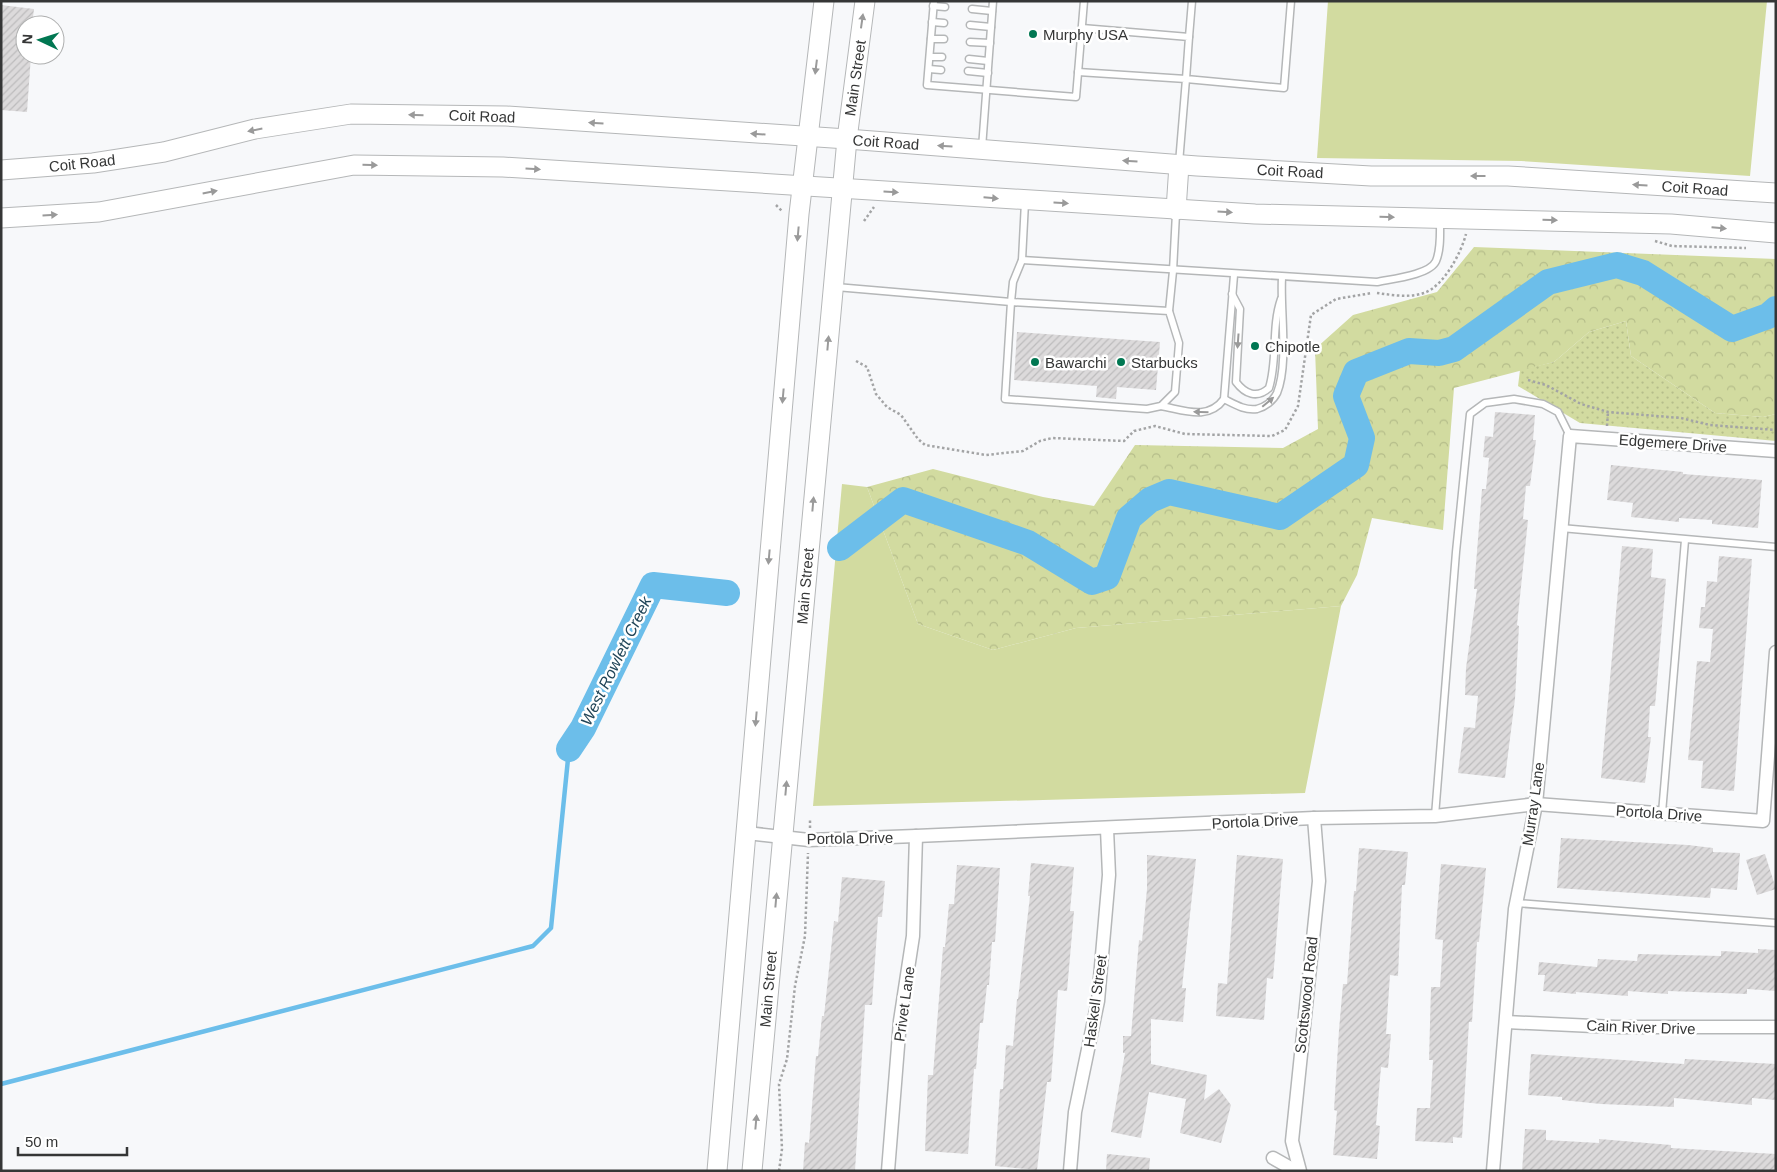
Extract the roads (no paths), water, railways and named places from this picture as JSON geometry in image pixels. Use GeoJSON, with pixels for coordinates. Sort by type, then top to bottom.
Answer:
{"type":"FeatureCollection","features":[{"type":"Feature","properties":{"kind":"main road"},"geometry":{"type":"LineString","coordinates":[[717,1171],[802,185],[824,1]]}},
{"type":"Feature","properties":{"kind":"main road","name":"Main Street"},"geometry":{"type":"LineString","coordinates":[[752,1171],[842,189],[865,1]]}},
{"type":"Feature","properties":{"kind":"main road","name":"Coit Road"},"geometry":{"type":"LineString","coordinates":[[1,170],[102,162],[164,152],[255,129],[351,114],[506,116],[847,139],[1179,165],[1371,176],[1508,176],[1776,193]]}},
{"type":"Feature","properties":{"kind":"main road"},"geometry":{"type":"LineString","coordinates":[[1,218],[99,212],[354,165],[503,167],[1254,214],[1671,224],[1776,233]]}},
{"type":"Feature","properties":{"kind":"main road"},"geometry":{"type":"LineString","coordinates":[[1176,210],[1179,165]]}},
{"type":"Feature","properties":{"kind":"street","name":"Edgemere Drive"},"geometry":{"type":"LineString","coordinates":[[1570,436],[1776,451]]}},
{"type":"Feature","properties":{"kind":"street","name":"Murray Lane"},"geometry":{"type":"LineString","coordinates":[[1493,1171],[1516,903],[1536,804],[1570,436]]}},
{"type":"Feature","properties":{"kind":"street","name":"Portola Drive"},"geometry":{"type":"LineString","coordinates":[[747,833],[809,840],[1107,829],[1314,818],[1435,816],[1536,804],[1763,821],[1776,652]]}},
{"type":"Feature","properties":{"kind":"street","name":"Scottswood Road"},"geometry":{"type":"LineString","coordinates":[[1300,1171],[1292,1141],[1318,881],[1314,818]]}},
{"type":"Feature","properties":{"kind":"street","name":"Haskell Street"},"geometry":{"type":"LineString","coordinates":[[1070,1171],[1075,1112],[1098,1001],[1109,875],[1107,829]]}},
{"type":"Feature","properties":{"kind":"street","name":"Privet Lane"},"geometry":{"type":"LineString","coordinates":[[888,1171],[900,1021],[914,936],[916,836]]}},
{"type":"Feature","properties":{"kind":"street","name":"Cain River Drive"},"geometry":{"type":"LineString","coordinates":[[1506,1022],[1625,1027],[1776,1027]]}},
{"type":"Feature","properties":{"kind":"street"},"geometry":{"type":"LineString","coordinates":[[1273,1158],[1296,1171]]}},
{"type":"Feature","properties":{"kind":"lane"},"geometry":{"type":"LineString","coordinates":[[982,149],[993,1]]}},
{"type":"Feature","properties":{"kind":"lane"},"geometry":{"type":"LineString","coordinates":[[945,7],[934,4],[927,85],[1076,97],[1084,1]]}},
{"type":"Feature","properties":{"kind":"lane"},"geometry":{"type":"LineString","coordinates":[[1179,165],[1192,1]]}},
{"type":"Feature","properties":{"kind":"lane"},"geometry":{"type":"LineString","coordinates":[[1078,72],[1284,88],[1291,1]]}},
{"type":"Feature","properties":{"kind":"lane"},"geometry":{"type":"LineString","coordinates":[[972,9],[992,10]]}},
{"type":"Feature","properties":{"kind":"lane"},"geometry":{"type":"LineString","coordinates":[[932,22],[944,23]]}},
{"type":"Feature","properties":{"kind":"lane"},"geometry":{"type":"LineString","coordinates":[[970,25],[991,27]]}},
{"type":"Feature","properties":{"kind":"lane"},"geometry":{"type":"LineString","coordinates":[[1082,28],[1189,37]]}},
{"type":"Feature","properties":{"kind":"lane"},"geometry":{"type":"LineString","coordinates":[[931,38],[944,40]]}},
{"type":"Feature","properties":{"kind":"lane"},"geometry":{"type":"LineString","coordinates":[[970,42],[990,43]]}},
{"type":"Feature","properties":{"kind":"lane"},"geometry":{"type":"LineString","coordinates":[[930,56],[942,57]]}},
{"type":"Feature","properties":{"kind":"lane"},"geometry":{"type":"LineString","coordinates":[[969,60],[988,61]]}},
{"type":"Feature","properties":{"kind":"lane"},"geometry":{"type":"LineString","coordinates":[[928,69],[942,70]]}},
{"type":"Feature","properties":{"kind":"lane"},"geometry":{"type":"LineString","coordinates":[[968,71],[988,73]]}},
{"type":"Feature","properties":{"kind":"lane"},"geometry":{"type":"LineString","coordinates":[[1026,201],[1022,260],[1013,282],[1005,399],[1147,409],[1161,406],[1200,413],[1210,412],[1219,407],[1224,400],[1234,275]]}},
{"type":"Feature","properties":{"kind":"lane"},"geometry":{"type":"LineString","coordinates":[[1161,406],[1175,392],[1179,343],[1169,311],[1174,271],[1176,210]]}},
{"type":"Feature","properties":{"kind":"lane"},"geometry":{"type":"LineString","coordinates":[[1022,260],[1282,278],[1377,282],[1426,270],[1436,263],[1439,248],[1440,218]]}},
{"type":"Feature","properties":{"kind":"lane"},"geometry":{"type":"LineString","coordinates":[[1224,400],[1244,409],[1256,409],[1268,405],[1276,394],[1280,380],[1284,317],[1281,299],[1282,278]]}},
{"type":"Feature","properties":{"kind":"lane"},"geometry":{"type":"LineString","coordinates":[[833,287],[1011,302],[1169,311]]}},
{"type":"Feature","properties":{"kind":"lane"},"geometry":{"type":"LineString","coordinates":[[1232,294],[1240,310],[1236,382],[1248,394],[1257,395],[1264,393],[1269,388],[1273,377],[1276,312],[1281,299]]}},
{"type":"Feature","properties":{"kind":"lane"},"geometry":{"type":"LineString","coordinates":[[1435,816],[1456,552],[1470,414],[1485,403],[1514,399],[1543,404],[1558,412],[1570,436]]}},
{"type":"Feature","properties":{"kind":"lane"},"geometry":{"type":"LineString","coordinates":[[1562,528],[1776,547]]}},
{"type":"Feature","properties":{"kind":"lane"},"geometry":{"type":"LineString","coordinates":[[1662,814],[1685,540]]}},
{"type":"Feature","properties":{"kind":"lane"},"geometry":{"type":"LineString","coordinates":[[1516,903],[1776,923]]}},
{"type":"Feature","properties":{"kind":"waterway","name":"West Rowlett Creek"},"geometry":{"type":"LineString","coordinates":[[840,548],[903,500],[1028,543],[1092,582],[1107,577],[1129,518],[1150,500],[1169,492],[1280,517],[1356,465],[1362,438],[1346,396],[1356,372],[1409,351],[1439,353],[1454,349],[1548,282],[1617,265],[1643,273],[1732,329],[1768,316],[1776,309]]}},
{"type":"Feature","properties":{"kind":"waterway","name":"West Rowlett Creek"},"geometry":{"type":"LineString","coordinates":[[569,749],[583,728],[653,585],[727,593]]}},
{"type":"Feature","properties":{"kind":"waterway"},"geometry":{"type":"LineString","coordinates":[[1,1084],[533,946],[551,928],[569,749]]}},
{"type":"Feature","properties":{"kind":"place","name":"Murphy USA"},"geometry":{"type":"Point","coordinates":[1033,34]}},
{"type":"Feature","properties":{"kind":"place","name":"Chipotle"},"geometry":{"type":"Point","coordinates":[1255,346]}},
{"type":"Feature","properties":{"kind":"place","name":"Bawarchi"},"geometry":{"type":"Point","coordinates":[1035,362]}},
{"type":"Feature","properties":{"kind":"place","name":"Starbucks"},"geometry":{"type":"Point","coordinates":[1121,362]}}]}
